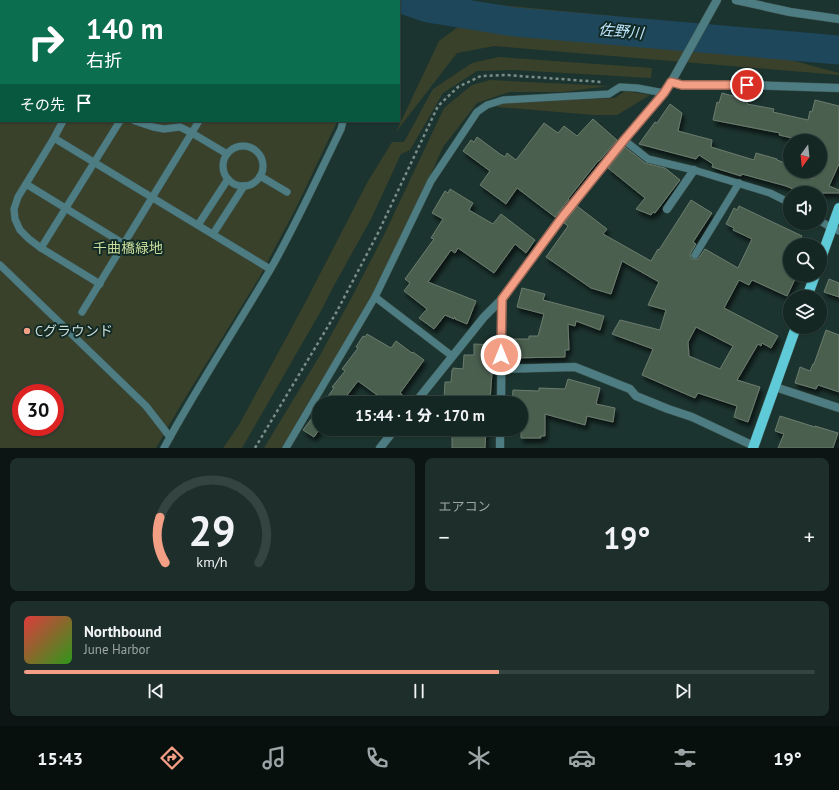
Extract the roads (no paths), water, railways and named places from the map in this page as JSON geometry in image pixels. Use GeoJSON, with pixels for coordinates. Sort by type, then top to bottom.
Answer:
{"type":"FeatureCollection","features":[{"type":"Feature","properties":{"kind":"main road"},"geometry":{"type":"LineString","coordinates":[[827,247],[835,230],[839,208]]}},
{"type":"Feature","properties":{"kind":"main road"},"geometry":{"type":"LineString","coordinates":[[754,447],[794,334]]}},
{"type":"Feature","properties":{"kind":"street"},"geometry":{"type":"LineString","coordinates":[[736,0],[790,12],[839,19]]}},
{"type":"Feature","properties":{"kind":"street"},"geometry":{"type":"LineString","coordinates":[[421,396],[484,317],[502,299],[563,216],[664,93],[716,2]]}},
{"type":"Feature","properties":{"kind":"street"},"geometry":{"type":"LineString","coordinates":[[672,81],[682,85],[747,85],[839,88]]}},
{"type":"Feature","properties":{"kind":"street"},"geometry":{"type":"LineString","coordinates":[[667,209],[694,170]]}},
{"type":"Feature","properties":{"kind":"street"},"geometry":{"type":"LineString","coordinates":[[501,396],[502,299]]}},
{"type":"Feature","properties":{"kind":"street"},"geometry":{"type":"LineString","coordinates":[[501,369],[575,367],[630,389],[636,396],[668,410],[692,417],[754,447]]}},
{"type":"Feature","properties":{"kind":"street"},"geometry":{"type":"LineString","coordinates":[[775,387],[839,408]]}},
{"type":"Feature","properties":{"kind":"street"},"geometry":{"type":"LineString","coordinates":[[380,448],[389,436]]}},
{"type":"Feature","properties":{"kind":"street"},"geometry":{"type":"LineString","coordinates":[[500,436],[500,448]]}},
{"type":"Feature","properties":{"kind":"lane"},"geometry":{"type":"LineString","coordinates":[[286,448],[375,297],[431,181],[477,112],[486,105],[503,100],[609,94],[620,88],[637,88],[664,93]]}},
{"type":"Feature","properties":{"kind":"lane"},"geometry":{"type":"LineString","coordinates":[[62,122],[18,197],[14,208],[15,219],[20,230],[29,239],[100,284]]}},
{"type":"Feature","properties":{"kind":"lane"},"geometry":{"type":"LineString","coordinates":[[41,248],[119,122]]}},
{"type":"Feature","properties":{"kind":"lane"},"geometry":{"type":"LineString","coordinates":[[138,122],[164,129],[180,127],[227,154]]}},
{"type":"Feature","properties":{"kind":"lane"},"geometry":{"type":"LineString","coordinates":[[82,312],[198,122]]}},
{"type":"Feature","properties":{"kind":"lane"},"geometry":{"type":"LineString","coordinates":[[164,448],[186,407],[270,269],[303,208],[341,129],[343,122]]}},
{"type":"Feature","properties":{"kind":"lane"},"geometry":{"type":"LineString","coordinates":[[54,138],[270,269]]}},
{"type":"Feature","properties":{"kind":"lane"},"geometry":{"type":"LineString","coordinates":[[624,140],[648,159],[694,170],[770,193],[783,200]]}},
{"type":"Feature","properties":{"kind":"lane"},"geometry":{"type":"LineString","coordinates":[[238,146],[250,147],[256,150],[263,161],[263,167],[258,179],[254,183],[244,186],[235,184],[228,179],[223,168],[227,154],[238,146]]}},
{"type":"Feature","properties":{"kind":"lane"},"geometry":{"type":"LineString","coordinates":[[260,176],[287,192]]}},
{"type":"Feature","properties":{"kind":"lane"},"geometry":{"type":"LineString","coordinates":[[198,225],[228,179]]}},
{"type":"Feature","properties":{"kind":"lane"},"geometry":{"type":"LineString","coordinates":[[26,184],[124,244]]}},
{"type":"Feature","properties":{"kind":"lane"},"geometry":{"type":"LineString","coordinates":[[695,255],[739,184]]}},
{"type":"Feature","properties":{"kind":"lane"},"geometry":{"type":"LineString","coordinates":[[213,234],[244,186]]}},
{"type":"Feature","properties":{"kind":"lane"},"geometry":{"type":"LineString","coordinates":[[0,265],[146,406],[170,437]]}},
{"type":"Feature","properties":{"kind":"lane"},"geometry":{"type":"LineString","coordinates":[[375,297],[452,356]]}},
{"type":"Feature","properties":{"kind":"waterway","name":"佐野川"},"geometry":{"type":"LineString","coordinates":[[405,0],[428,8],[515,22],[839,50]]}},
{"type":"Feature","properties":{"kind":"place","name":"Cグラウンド"},"geometry":{"type":"Point","coordinates":[27,331]}},
{"type":"Feature","properties":{"kind":"park label","name":"千曲橋緑地"},"geometry":{"type":"Point","coordinates":[128,248]}}]}
